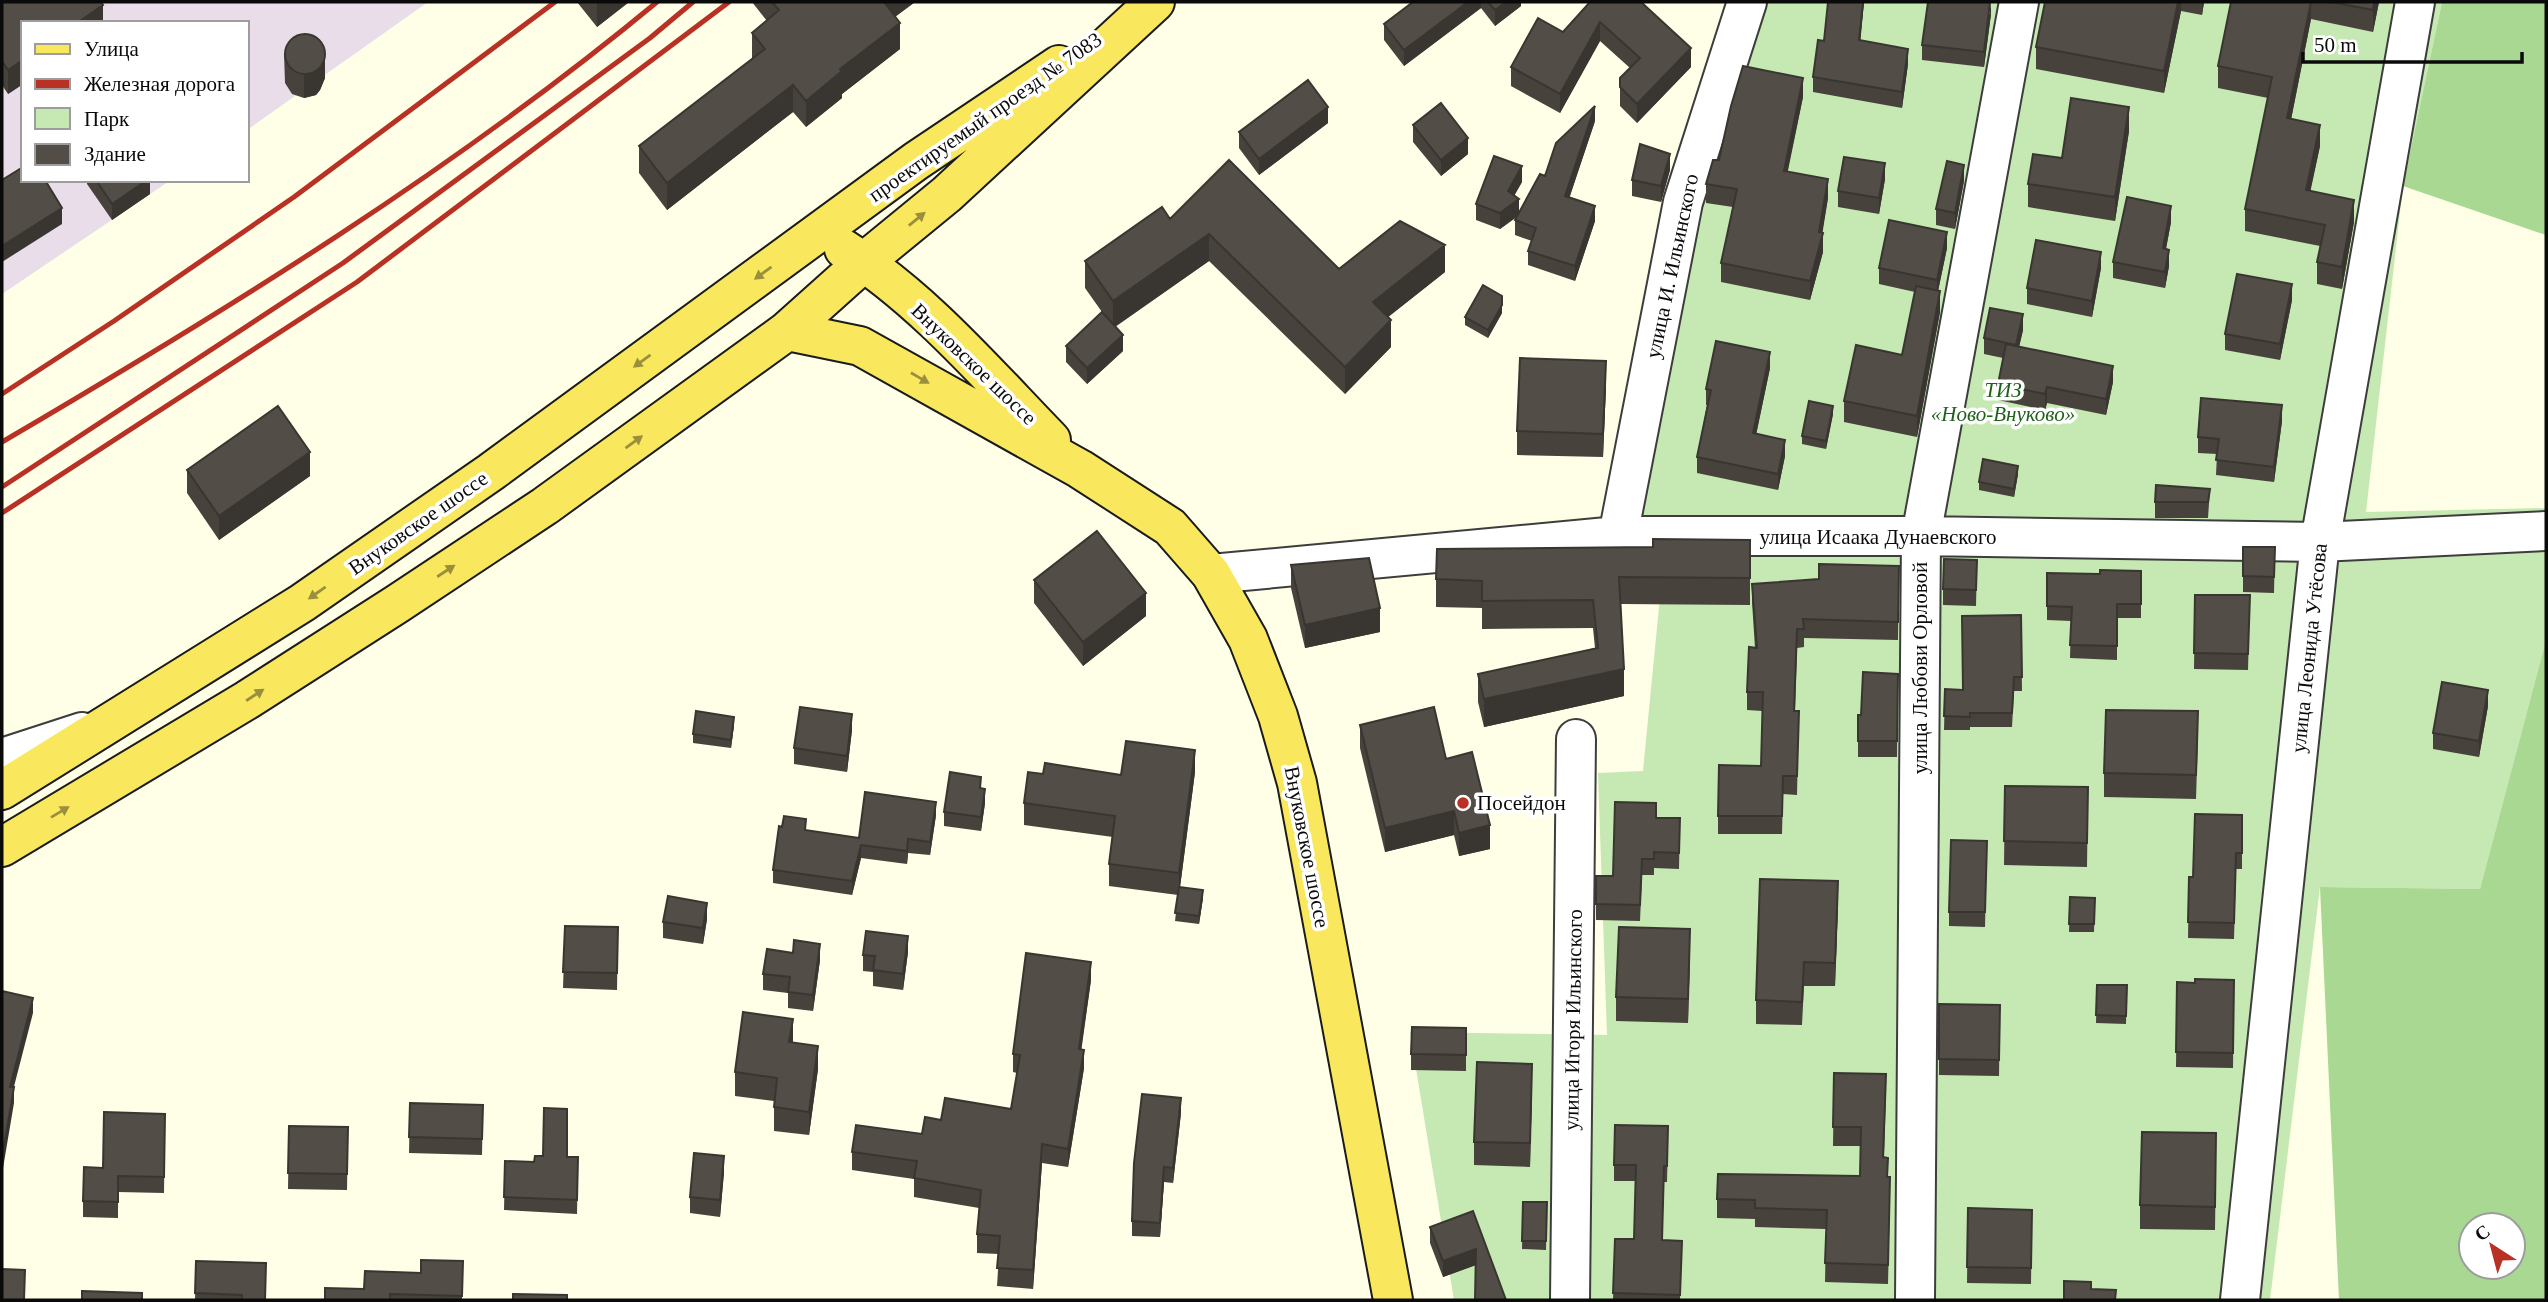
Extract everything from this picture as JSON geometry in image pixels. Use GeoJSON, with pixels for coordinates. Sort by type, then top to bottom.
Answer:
{"type":"FeatureCollection","features":[{"type":"Feature","properties":{"kind":"main road","name":"проектируемый проезд № 7083"},"geometry":{"type":"LineString","coordinates":[[818,233],[916,161],[1154,2]]}},
{"type":"Feature","properties":{"kind":"main road","name":"проектируемый проезд № 7083"},"geometry":{"type":"LineString","coordinates":[[864,262],[947,194],[1154,2]]}},
{"type":"Feature","properties":{"kind":"main road","name":"Внуковское шоссе"},"geometry":{"type":"LineString","coordinates":[[2,790],[114,722],[358,565],[491,472],[818,233],[864,262],[944,329],[1080,469]]}},
{"type":"Feature","properties":{"kind":"main road"},"geometry":{"type":"LineString","coordinates":[[818,233],[832,291],[860,346]]}},
{"type":"Feature","properties":{"kind":"main road"},"geometry":{"type":"LineString","coordinates":[[2,847],[247,700],[545,506],[788,331],[864,262]]}},
{"type":"Feature","properties":{"kind":"main road","name":"Внуковское шоссе"},"geometry":{"type":"LineString","coordinates":[[788,331],[860,346],[1080,469],[1170,527],[1211,574],[1259,663],[1278,716],[1297,783],[1393,1300]]}},
{"type":"Feature","properties":{"kind":"street","name":"улица И. Ильинского"},"geometry":{"type":"LineString","coordinates":[[1618,536],[1682,202],[1747,2]]}},
{"type":"Feature","properties":{"kind":"street","name":"улица Любови Орловой"},"geometry":{"type":"LineString","coordinates":[[1914,1300],[1921,536],[2020,2]]}},
{"type":"Feature","properties":{"kind":"street","name":"улица Леонида Утёсова"},"geometry":{"type":"LineString","coordinates":[[2240,1300],[2320,542],[2415,2]]}},
{"type":"Feature","properties":{"kind":"street","name":"улица Исаака Дунаевского"},"geometry":{"type":"LineString","coordinates":[[1211,574],[1618,536],[1921,536],[2320,542],[2546,531]]}},
{"type":"Feature","properties":{"kind":"street"},"geometry":{"type":"LineString","coordinates":[[2,758],[114,722]]}},
{"type":"Feature","properties":{"kind":"street","name":"улица Игоря Ильинского"},"geometry":{"type":"LineString","coordinates":[[1570,1300],[1576,739]]}},
{"type":"Feature","properties":{"kind":"shaded area"},"geometry":{"type":"Polygon","coordinates":[[[2,2],[428,2],[248,129],[248,21],[21,21],[21,182],[168,182],[2,294],[2,2]]]}},
{"type":"Feature","properties":{"kind":"green space","name":"ТИЗ «Ново-Внуково»"},"geometry":{"type":"Polygon","coordinates":[[[1732,2],[2442,2],[2403,186],[2366,512],[2546,508],[2546,640],[2480,889],[2320,887],[2270,1300],[1454,1300],[1410,1032],[1607,1035],[1598,773],[1643,771],[1664,556],[1605,512],[1660,212],[1732,2]]]}},
{"type":"Feature","properties":{"kind":"green space"},"geometry":{"type":"Polygon","coordinates":[[[2442,2],[2546,2],[2546,235],[2403,186],[2442,2]]]}},
{"type":"Feature","properties":{"kind":"green space"},"geometry":{"type":"Polygon","coordinates":[[[2546,640],[2546,1300],[2339,1300],[2320,887],[2480,889],[2546,640]]]}},
{"type":"Feature","properties":{"kind":"building"},"geometry":{"type":"Polygon","coordinates":[[[2,2],[101,2],[103,5],[80,21],[21,21],[21,61],[8,70],[2,61],[2,2]]]}},
{"type":"Feature","properties":{"kind":"building"},"geometry":{"type":"Polygon","coordinates":[[[772,2],[884,2],[900,23],[840,69],[842,71],[806,101],[793,85],[667,183],[639,146],[765,49],[752,33],[779,10],[772,2]]]}},
{"type":"Feature","properties":{"kind":"building"},"geometry":{"type":"Polygon","coordinates":[[[1413,2],[1468,2],[1404,50],[1384,24],[1413,2]]]}},
{"type":"Feature","properties":{"kind":"building"},"geometry":{"type":"Polygon","coordinates":[[[1488,2],[1506,2],[1495,10],[1488,2]]]}},
{"type":"Feature","properties":{"kind":"building"},"geometry":{"type":"Polygon","coordinates":[[[1590,2],[1641,2],[1691,48],[1637,104],[1620,87],[1620,78],[1640,58],[1600,22],[1560,94],[1511,67],[1538,18],[1563,32],[1590,2]]]}},
{"type":"Feature","properties":{"kind":"building"},"geometry":{"type":"Polygon","coordinates":[[[1828,2],[1863,2],[1859,40],[1908,49],[1902,92],[1813,77],[1818,40],[1824,41],[1828,2]]]}},
{"type":"Feature","properties":{"kind":"building"},"geometry":{"type":"Polygon","coordinates":[[[1928,2],[1990,2],[1984,52],[1922,45],[1928,2]]]}},
{"type":"Feature","properties":{"kind":"building"},"geometry":{"type":"Polygon","coordinates":[[[2045,2],[2178,2],[2164,71],[2036,47],[2045,2]]]}},
{"type":"Feature","properties":{"kind":"building"},"geometry":{"type":"Polygon","coordinates":[[[2231,2],[2311,2],[2287,118],[2320,125],[2306,190],[2354,200],[2342,267],[2317,262],[2325,225],[2245,209],[2272,77],[2218,66],[2231,2]]]}},
{"type":"Feature","properties":{"kind":"building"},"geometry":{"type":"Polygon","coordinates":[[[2331,2],[2374,2],[2373,10],[2331,2]]]}},
{"type":"Feature","properties":{"kind":"building"},"geometry":{"type":"Polygon","coordinates":[[[305,34],[319,40],[325,54],[319,68],[305,74],[291,68],[285,54],[291,40],[305,34]]]}},
{"type":"Feature","properties":{"kind":"building"},"geometry":{"type":"Polygon","coordinates":[[[1743,66],[1803,78],[1784,171],[1828,179],[1819,232],[1823,233],[1810,281],[1721,263],[1737,189],[1706,184],[1713,160],[1719,160],[1743,66]]]}},
{"type":"Feature","properties":{"kind":"building"},"geometry":{"type":"Polygon","coordinates":[[[1308,80],[1328,107],[1259,159],[1239,132],[1308,80]]]}},
{"type":"Feature","properties":{"kind":"building"},"geometry":{"type":"Polygon","coordinates":[[[2071,98],[2129,107],[2115,197],[2028,184],[2033,154],[2062,158],[2071,98]]]}},
{"type":"Feature","properties":{"kind":"building"},"geometry":{"type":"Polygon","coordinates":[[[1441,103],[1468,138],[1441,160],[1413,125],[1441,103]]]}},
{"type":"Feature","properties":{"kind":"building"},"geometry":{"type":"Polygon","coordinates":[[[1595,106],[1565,196],[1595,206],[1575,266],[1528,251],[1536,228],[1515,220],[1540,174],[1545,176],[1556,143],[1595,106]]]}},
{"type":"Feature","properties":{"kind":"building"},"geometry":{"type":"Polygon","coordinates":[[[1640,144],[1670,154],[1661,186],[1632,180],[1640,144]]]}},
{"type":"Feature","properties":{"kind":"building"},"geometry":{"type":"Polygon","coordinates":[[[1494,156],[1522,166],[1508,191],[1519,199],[1500,213],[1476,204],[1494,156]]]}},
{"type":"Feature","properties":{"kind":"building"},"geometry":{"type":"Polygon","coordinates":[[[1844,157],[1885,163],[1879,198],[1838,191],[1844,157]]]}},
{"type":"Feature","properties":{"kind":"building"},"geometry":{"type":"Polygon","coordinates":[[[1229,160],[1339,269],[1400,221],[1445,245],[1373,302],[1391,320],[1345,367],[1209,234],[1113,301],[1085,261],[1162,207],[1170,219],[1229,160]]]}},
{"type":"Feature","properties":{"kind":"building"},"geometry":{"type":"Polygon","coordinates":[[[1947,161],[1964,165],[1955,213],[1936,209],[1947,161]]]}},
{"type":"Feature","properties":{"kind":"building"},"geometry":{"type":"Polygon","coordinates":[[[21,168],[21,182],[46,182],[62,208],[2,246],[2,180],[21,168]]]}},
{"type":"Feature","properties":{"kind":"building"},"geometry":{"type":"Polygon","coordinates":[[[97,182],[144,182],[112,204],[97,182]]]}},
{"type":"Feature","properties":{"kind":"building"},"geometry":{"type":"Polygon","coordinates":[[[2127,197],[2171,206],[2163,248],[2169,250],[2165,272],[2113,262],[2127,197]]]}},
{"type":"Feature","properties":{"kind":"building"},"geometry":{"type":"Polygon","coordinates":[[[1889,220],[1947,232],[1937,280],[1879,268],[1889,220]]]}},
{"type":"Feature","properties":{"kind":"building"},"geometry":{"type":"Polygon","coordinates":[[[2036,240],[2101,252],[2092,301],[2027,288],[2036,240]]]}},
{"type":"Feature","properties":{"kind":"building"},"geometry":{"type":"Polygon","coordinates":[[[2237,274],[2292,284],[2280,344],[2225,334],[2237,274]]]}},
{"type":"Feature","properties":{"kind":"building"},"geometry":{"type":"Polygon","coordinates":[[[1483,285],[1502,296],[1502,305],[1488,330],[1465,317],[1483,285]]]}},
{"type":"Feature","properties":{"kind":"building"},"geometry":{"type":"Polygon","coordinates":[[[1916,286],[1940,291],[1917,416],[1844,401],[1856,345],[1902,355],[1916,286]]]}},
{"type":"Feature","properties":{"kind":"building"},"geometry":{"type":"Polygon","coordinates":[[[1990,308],[2023,314],[2016,345],[1984,338],[1990,308]]]}},
{"type":"Feature","properties":{"kind":"building"},"geometry":{"type":"Polygon","coordinates":[[[1102,312],[1123,335],[1087,368],[1066,346],[1102,312]]]}},
{"type":"Feature","properties":{"kind":"building"},"geometry":{"type":"Polygon","coordinates":[[[1716,341],[1770,352],[1753,433],[1785,440],[1778,474],[1697,457],[1711,390],[1706,389],[1716,341]]]}},
{"type":"Feature","properties":{"kind":"building"},"geometry":{"type":"Polygon","coordinates":[[[2006,344],[2113,366],[2106,399],[2047,387],[2045,394],[1998,384],[2006,344]]]}},
{"type":"Feature","properties":{"kind":"building"},"geometry":{"type":"Polygon","coordinates":[[[1520,358],[1606,361],[1603,434],[1517,431],[1520,358]]]}},
{"type":"Feature","properties":{"kind":"building"},"geometry":{"type":"Polygon","coordinates":[[[2201,398],[2282,405],[2274,467],[2216,460],[2219,439],[2198,437],[2201,398]]]}},
{"type":"Feature","properties":{"kind":"building"},"geometry":{"type":"Polygon","coordinates":[[[1809,401],[1833,406],[1826,441],[1802,436],[1809,401]]]}},
{"type":"Feature","properties":{"kind":"building"},"geometry":{"type":"Polygon","coordinates":[[[278,406],[310,452],[219,516],[187,470],[278,406]]]}},
{"type":"Feature","properties":{"kind":"building"},"geometry":{"type":"Polygon","coordinates":[[[1983,459],[2018,466],[2014,489],[1979,482],[1983,459]]]}},
{"type":"Feature","properties":{"kind":"building"},"geometry":{"type":"Polygon","coordinates":[[[2156,485],[2210,489],[2208,502],[2155,502],[2156,485]]]}},
{"type":"Feature","properties":{"kind":"building"},"geometry":{"type":"Polygon","coordinates":[[[1097,531],[1146,593],[1083,642],[1034,580],[1097,531]]]}},
{"type":"Feature","properties":{"kind":"building"},"geometry":{"type":"Polygon","coordinates":[[[1653,539],[1750,540],[1750,578],[1619,577],[1624,669],[1484,699],[1478,674],[1598,648],[1593,600],[1482,601],[1482,581],[1436,579],[1437,549],[1653,547],[1653,539]]]}},
{"type":"Feature","properties":{"kind":"building"},"geometry":{"type":"Polygon","coordinates":[[[2243,547],[2275,547],[2274,577],[2243,576],[2243,547]]]}},
{"type":"Feature","properties":{"kind":"building"},"geometry":{"type":"Polygon","coordinates":[[[1369,558],[1380,608],[1305,625],[1291,565],[1369,558]]]}},
{"type":"Feature","properties":{"kind":"building"},"geometry":{"type":"Polygon","coordinates":[[[1944,559],[1977,560],[1976,590],[1943,589],[1944,559]]]}},
{"type":"Feature","properties":{"kind":"building"},"geometry":{"type":"Polygon","coordinates":[[[1819,564],[1899,566],[1898,622],[1803,619],[1804,629],[1797,629],[1794,711],[1799,711],[1797,776],[1783,776],[1782,816],[1718,816],[1719,765],[1761,766],[1763,692],[1747,692],[1749,647],[1757,648],[1752,584],[1819,579],[1819,564]]]}},
{"type":"Feature","properties":{"kind":"building"},"geometry":{"type":"Polygon","coordinates":[[[2100,570],[2141,571],[2141,604],[2117,604],[2117,646],[2070,645],[2072,607],[2047,606],[2047,573],[2100,574],[2100,570]]]}},
{"type":"Feature","properties":{"kind":"building"},"geometry":{"type":"Polygon","coordinates":[[[2195,595],[2250,595],[2248,654],[2194,653],[2195,595]]]}},
{"type":"Feature","properties":{"kind":"building"},"geometry":{"type":"Polygon","coordinates":[[[2021,615],[2022,677],[2014,677],[2012,713],[1970,713],[1970,717],[1944,716],[1945,689],[1963,690],[1962,616],[2021,615]]]}},
{"type":"Feature","properties":{"kind":"building"},"geometry":{"type":"Polygon","coordinates":[[[1863,672],[1898,674],[1897,741],[1858,741],[1863,672]]]}},
{"type":"Feature","properties":{"kind":"building"},"geometry":{"type":"Polygon","coordinates":[[[2442,682],[2488,690],[2479,741],[2433,733],[2442,682]]]}},
{"type":"Feature","properties":{"kind":"building"},"geometry":{"type":"Polygon","coordinates":[[[800,707],[852,714],[847,756],[794,748],[800,707]]]}},
{"type":"Feature","properties":{"kind":"building"},"geometry":{"type":"Polygon","coordinates":[[[1434,707],[1446,759],[1472,752],[1490,825],[1459,833],[1454,811],[1385,828],[1360,725],[1434,707]]]}},
{"type":"Feature","properties":{"kind":"building"},"geometry":{"type":"Polygon","coordinates":[[[2106,710],[2198,711],[2196,775],[2104,773],[2106,710]]]}},
{"type":"Feature","properties":{"kind":"building"},"geometry":{"type":"Polygon","coordinates":[[[696,711],[734,717],[731,740],[693,734],[696,711]]]}},
{"type":"Feature","properties":{"kind":"building"},"geometry":{"type":"Polygon","coordinates":[[[1126,741],[1195,750],[1179,873],[1109,864],[1115,816],[1024,803],[1028,772],[1043,774],[1045,763],[1121,775],[1126,741]]]}},
{"type":"Feature","properties":{"kind":"building"},"geometry":{"type":"Polygon","coordinates":[[[950,772],[981,777],[980,788],[985,789],[981,817],[944,812],[950,772]]]}},
{"type":"Feature","properties":{"kind":"building"},"geometry":{"type":"Polygon","coordinates":[[[2005,786],[2088,787],[2087,843],[2004,841],[2005,786]]]}},
{"type":"Feature","properties":{"kind":"building"},"geometry":{"type":"Polygon","coordinates":[[[865,792],[936,802],[930,842],[908,839],[907,851],[861,845],[852,881],[773,870],[779,826],[782,827],[784,816],[806,819],[805,830],[859,838],[865,792]]]}},
{"type":"Feature","properties":{"kind":"building"},"geometry":{"type":"Polygon","coordinates":[[[1615,802],[1656,803],[1656,818],[1680,818],[1679,853],[1654,852],[1654,859],[1642,859],[1640,905],[1596,904],[1596,876],[1613,876],[1615,802]]]}},
{"type":"Feature","properties":{"kind":"building"},"geometry":{"type":"Polygon","coordinates":[[[2195,814],[2242,815],[2242,853],[2236,853],[2234,923],[2188,922],[2195,814]]]}},
{"type":"Feature","properties":{"kind":"building"},"geometry":{"type":"Polygon","coordinates":[[[1951,840],[1987,841],[1985,912],[1949,912],[1951,840]]]}},
{"type":"Feature","properties":{"kind":"building"},"geometry":{"type":"Polygon","coordinates":[[[1760,879],[1838,881],[1835,963],[1804,962],[1802,1002],[1756,1000],[1760,879]]]}},
{"type":"Feature","properties":{"kind":"building"},"geometry":{"type":"Polygon","coordinates":[[[1179,887],[1203,890],[1199,916],[1175,913],[1179,887]]]}},
{"type":"Feature","properties":{"kind":"building"},"geometry":{"type":"Polygon","coordinates":[[[668,896],[707,903],[703,928],[663,922],[668,896]]]}},
{"type":"Feature","properties":{"kind":"building"},"geometry":{"type":"Polygon","coordinates":[[[2070,897],[2095,898],[2094,924],[2069,924],[2070,897]]]}},
{"type":"Feature","properties":{"kind":"building"},"geometry":{"type":"Polygon","coordinates":[[[565,926],[618,927],[617,973],[563,972],[565,926]]]}},
{"type":"Feature","properties":{"kind":"building"},"geometry":{"type":"Polygon","coordinates":[[[1619,927],[1690,929],[1688,999],[1616,997],[1619,927]]]}},
{"type":"Feature","properties":{"kind":"building"},"geometry":{"type":"Polygon","coordinates":[[[866,931],[908,936],[903,974],[873,970],[875,956],[863,955],[866,931]]]}},
{"type":"Feature","properties":{"kind":"building"},"geometry":{"type":"Polygon","coordinates":[[[794,940],[820,944],[813,995],[788,992],[790,977],[763,974],[767,949],[793,953],[794,940]]]}},
{"type":"Feature","properties":{"kind":"building"},"geometry":{"type":"Polygon","coordinates":[[[1026,953],[1091,962],[1079,1049],[1084,1050],[1068,1149],[1042,1144],[1033,1270],[997,1268],[1000,1236],[977,1234],[981,1190],[914,1178],[917,1161],[852,1152],[856,1125],[922,1134],[925,1117],[941,1120],[945,1098],[1011,1109],[1020,1055],[1013,1054],[1026,953]]]}},
{"type":"Feature","properties":{"kind":"building"},"geometry":{"type":"Polygon","coordinates":[[[2195,979],[2234,980],[2233,1053],[2176,1052],[2177,982],[2195,983],[2195,979]]]}},
{"type":"Feature","properties":{"kind":"building"},"geometry":{"type":"Polygon","coordinates":[[[2097,985],[2127,985],[2126,1016],[2096,1015],[2097,985]]]}},
{"type":"Feature","properties":{"kind":"building"},"geometry":{"type":"Polygon","coordinates":[[[2,991],[33,998],[10,1087],[14,1087],[2,1158],[2,991]]]}},
{"type":"Feature","properties":{"kind":"building"},"geometry":{"type":"Polygon","coordinates":[[[1939,1004],[2000,1005],[1999,1060],[1939,1059],[1939,1004]]]}},
{"type":"Feature","properties":{"kind":"building"},"geometry":{"type":"Polygon","coordinates":[[[743,1012],[793,1019],[789,1042],[818,1046],[809,1112],[774,1107],[777,1078],[735,1072],[743,1012]]]}},
{"type":"Feature","properties":{"kind":"building"},"geometry":{"type":"Polygon","coordinates":[[[1412,1027],[1466,1028],[1466,1055],[1411,1054],[1412,1027]]]}},
{"type":"Feature","properties":{"kind":"building"},"geometry":{"type":"Polygon","coordinates":[[[1477,1062],[1532,1064],[1530,1143],[1474,1142],[1477,1062]]]}},
{"type":"Feature","properties":{"kind":"building"},"geometry":{"type":"Polygon","coordinates":[[[1834,1073],[1886,1074],[1883,1157],[1888,1158],[1887,1177],[1890,1177],[1888,1265],[1825,1263],[1827,1210],[1755,1208],[1755,1200],[1717,1199],[1718,1174],[1860,1176],[1861,1127],[1833,1127],[1834,1073]]]}},
{"type":"Feature","properties":{"kind":"building"},"geometry":{"type":"Polygon","coordinates":[[[1142,1094],[1181,1098],[1173,1168],[1164,1167],[1160,1223],[1132,1221],[1134,1163],[1142,1094]]]}},
{"type":"Feature","properties":{"kind":"building"},"geometry":{"type":"Polygon","coordinates":[[[410,1103],[483,1105],[482,1139],[409,1137],[410,1103]]]}},
{"type":"Feature","properties":{"kind":"building"},"geometry":{"type":"Polygon","coordinates":[[[544,1108],[567,1109],[567,1157],[578,1157],[577,1200],[504,1197],[505,1161],[534,1162],[535,1156],[543,1156],[544,1108]]]}},
{"type":"Feature","properties":{"kind":"building"},"geometry":{"type":"Polygon","coordinates":[[[104,1112],[165,1114],[164,1177],[118,1176],[118,1202],[83,1201],[84,1167],[103,1168],[104,1112]]]}},
{"type":"Feature","properties":{"kind":"building"},"geometry":{"type":"Polygon","coordinates":[[[1615,1125],[1668,1126],[1662,1240],[1682,1241],[1680,1295],[1613,1293],[1615,1239],[1634,1239],[1636,1165],[1614,1165],[1615,1125]]]}},
{"type":"Feature","properties":{"kind":"building"},"geometry":{"type":"Polygon","coordinates":[[[289,1126],[348,1127],[347,1174],[288,1173],[289,1126]]]}},
{"type":"Feature","properties":{"kind":"building"},"geometry":{"type":"Polygon","coordinates":[[[2142,1132],[2216,1133],[2215,1207],[2140,1205],[2142,1132]]]}},
{"type":"Feature","properties":{"kind":"building"},"geometry":{"type":"Polygon","coordinates":[[[694,1153],[724,1156],[720,1200],[690,1197],[694,1153]]]}},
{"type":"Feature","properties":{"kind":"building"},"geometry":{"type":"Polygon","coordinates":[[[1523,1202],[1547,1202],[1546,1241],[1522,1241],[1523,1202]]]}},
{"type":"Feature","properties":{"kind":"building"},"geometry":{"type":"Polygon","coordinates":[[[1968,1208],[2032,1210],[2031,1268],[1967,1267],[1968,1208]]]}},
{"type":"Feature","properties":{"kind":"building"},"geometry":{"type":"Polygon","coordinates":[[[1473,1211],[1506,1300],[1475,1300],[1476,1249],[1443,1261],[1430,1227],[1473,1211]]]}},
{"type":"Feature","properties":{"kind":"building"},"geometry":{"type":"Polygon","coordinates":[[[421,1260],[463,1261],[462,1296],[390,1294],[390,1300],[325,1300],[325,1288],[364,1289],[365,1271],[421,1273],[421,1260]]]}},
{"type":"Feature","properties":{"kind":"building"},"geometry":{"type":"Polygon","coordinates":[[[196,1261],[266,1263],[265,1300],[242,1300],[242,1295],[195,1293],[196,1261]]]}},
{"type":"Feature","properties":{"kind":"building"},"geometry":{"type":"Polygon","coordinates":[[[2,1269],[25,1270],[24,1300],[2,1300],[2,1269]]]}},
{"type":"Feature","properties":{"kind":"building"},"geometry":{"type":"Polygon","coordinates":[[[2064,1281],[2091,1282],[2091,1289],[2116,1290],[2115,1300],[2064,1300],[2064,1281]]]}},
{"type":"Feature","properties":{"kind":"building"},"geometry":{"type":"Polygon","coordinates":[[[82,1291],[142,1293],[142,1300],[82,1300],[82,1291]]]}},
{"type":"Feature","properties":{"kind":"building"},"geometry":{"type":"Polygon","coordinates":[[[513,1294],[567,1295],[567,1300],[513,1300],[513,1294]]]}},
{"type":"Feature","properties":{"kind":"railway"},"geometry":{"type":"LineString","coordinates":[[2,394],[114,321],[294,197],[555,2]]}},
{"type":"Feature","properties":{"kind":"railway"},"geometry":{"type":"LineString","coordinates":[[2,442],[255,289],[420,180],[580,64],[657,2]]}},
{"type":"Feature","properties":{"kind":"railway"},"geometry":{"type":"LineString","coordinates":[[2,487],[343,263],[650,38],[693,2]]}},
{"type":"Feature","properties":{"kind":"railway"},"geometry":{"type":"LineString","coordinates":[[2,513],[357,282],[729,2]]}},
{"type":"Feature","properties":{"kind":"place","name":"Посейдон"},"geometry":{"type":"Point","coordinates":[1463,803]}}]}
